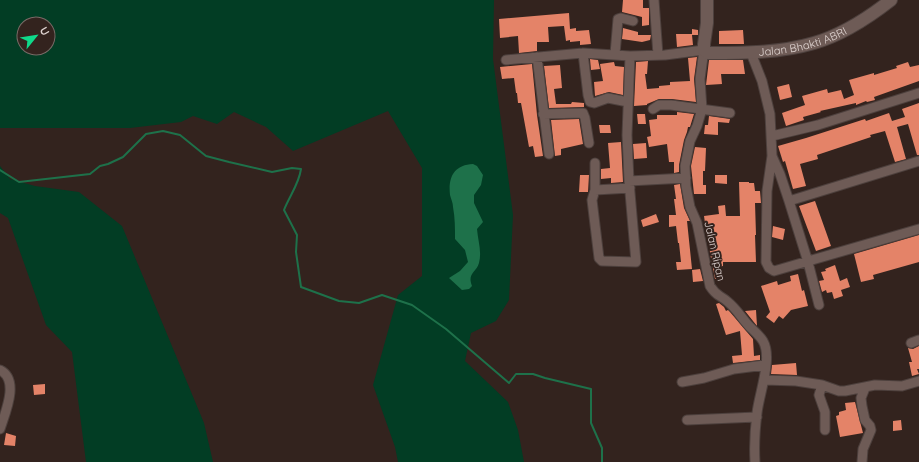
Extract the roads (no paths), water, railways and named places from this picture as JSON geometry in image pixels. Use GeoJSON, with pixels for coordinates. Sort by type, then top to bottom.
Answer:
{"type":"FeatureCollection","features":[{"type":"Feature","properties":{"kind":"street"},"geometry":{"type":"LineString","coordinates":[[654,0],[658,55]]}},
{"type":"Feature","properties":{"kind":"street"},"geometry":{"type":"LineString","coordinates":[[506,60],[584,53],[630,56],[658,55],[704,50],[707,23],[707,0]]}},
{"type":"Feature","properties":{"kind":"street","name":"Jalan Bhakti ABRI"},"geometry":{"type":"LineString","coordinates":[[704,50],[708,53],[750,53],[813,44],[842,32],[891,0]]}},
{"type":"Feature","properties":{"kind":"street"},"geometry":{"type":"LineString","coordinates":[[615,54],[618,19],[621,18],[633,21]]}},
{"type":"Feature","properties":{"kind":"street","name":"Jalan Ripan"},"geometry":{"type":"LineString","coordinates":[[704,50],[700,79],[702,109],[698,126],[690,141],[685,166],[686,186],[690,207],[697,223],[710,286],[715,294],[728,301],[750,327],[759,334],[764,342],[766,350],[764,380],[756,417],[755,462]]}},
{"type":"Feature","properties":{"kind":"street"},"geometry":{"type":"LineString","coordinates":[[584,53],[588,98],[590,102],[594,103],[608,98],[628,102]]}},
{"type":"Feature","properties":{"kind":"street"},"geometry":{"type":"LineString","coordinates":[[750,53],[759,72],[766,97],[770,114],[772,136],[772,156],[767,191],[766,262],[769,268],[774,271],[919,229]]}},
{"type":"Feature","properties":{"kind":"street"},"geometry":{"type":"LineString","coordinates":[[595,163],[595,190],[592,200],[600,260],[636,262],[629,185],[627,135],[630,56]]}},
{"type":"Feature","properties":{"kind":"street"},"geometry":{"type":"LineString","coordinates":[[537,57],[549,154]]}},
{"type":"Feature","properties":{"kind":"street"},"geometry":{"type":"LineString","coordinates":[[772,136],[818,125],[919,93]]}},
{"type":"Feature","properties":{"kind":"street"},"geometry":{"type":"LineString","coordinates":[[653,109],[659,106],[667,105],[730,113]]}},
{"type":"Feature","properties":{"kind":"street"},"geometry":{"type":"LineString","coordinates":[[543,114],[583,113],[589,143]]}},
{"type":"Feature","properties":{"kind":"street"},"geometry":{"type":"LineString","coordinates":[[772,156],[789,201],[808,262],[819,305]]}},
{"type":"Feature","properties":{"kind":"street"},"geometry":{"type":"LineString","coordinates":[[789,201],[919,161]]}},
{"type":"Feature","properties":{"kind":"street"},"geometry":{"type":"LineString","coordinates":[[595,190],[686,178]]}},
{"type":"Feature","properties":{"kind":"street"},"geometry":{"type":"LineString","coordinates":[[682,382],[707,377],[734,369],[765,366]]}},
{"type":"Feature","properties":{"kind":"street"},"geometry":{"type":"LineString","coordinates":[[0,370],[6,374],[10,384],[10,392],[0,428]]}},
{"type":"Feature","properties":{"kind":"street"},"geometry":{"type":"LineString","coordinates":[[764,380],[796,381],[822,385],[839,391],[865,388],[875,385],[902,386],[919,381]]}},
{"type":"Feature","properties":{"kind":"street"},"geometry":{"type":"LineString","coordinates":[[822,385],[819,395],[825,412],[825,430]]}},
{"type":"Feature","properties":{"kind":"street"},"geometry":{"type":"LineString","coordinates":[[862,462],[863,449],[871,430],[870,426],[865,420],[862,406],[861,398],[865,388]]}},
{"type":"Feature","properties":{"kind":"street"},"geometry":{"type":"LineString","coordinates":[[687,420],[756,417]]}},
{"type":"Feature","properties":{"kind":"waterway"},"geometry":{"type":"LineString","coordinates":[[0,170],[19,182],[90,174],[100,166],[123,157],[146,134],[163,131],[180,135],[206,156],[272,172],[292,168],[301,169],[296,185],[284,210],[297,235],[296,252],[301,287],[339,301],[359,303],[382,295],[412,305],[446,329],[509,383],[516,374],[533,374],[591,389],[591,423],[602,448],[602,462]]}}]}
